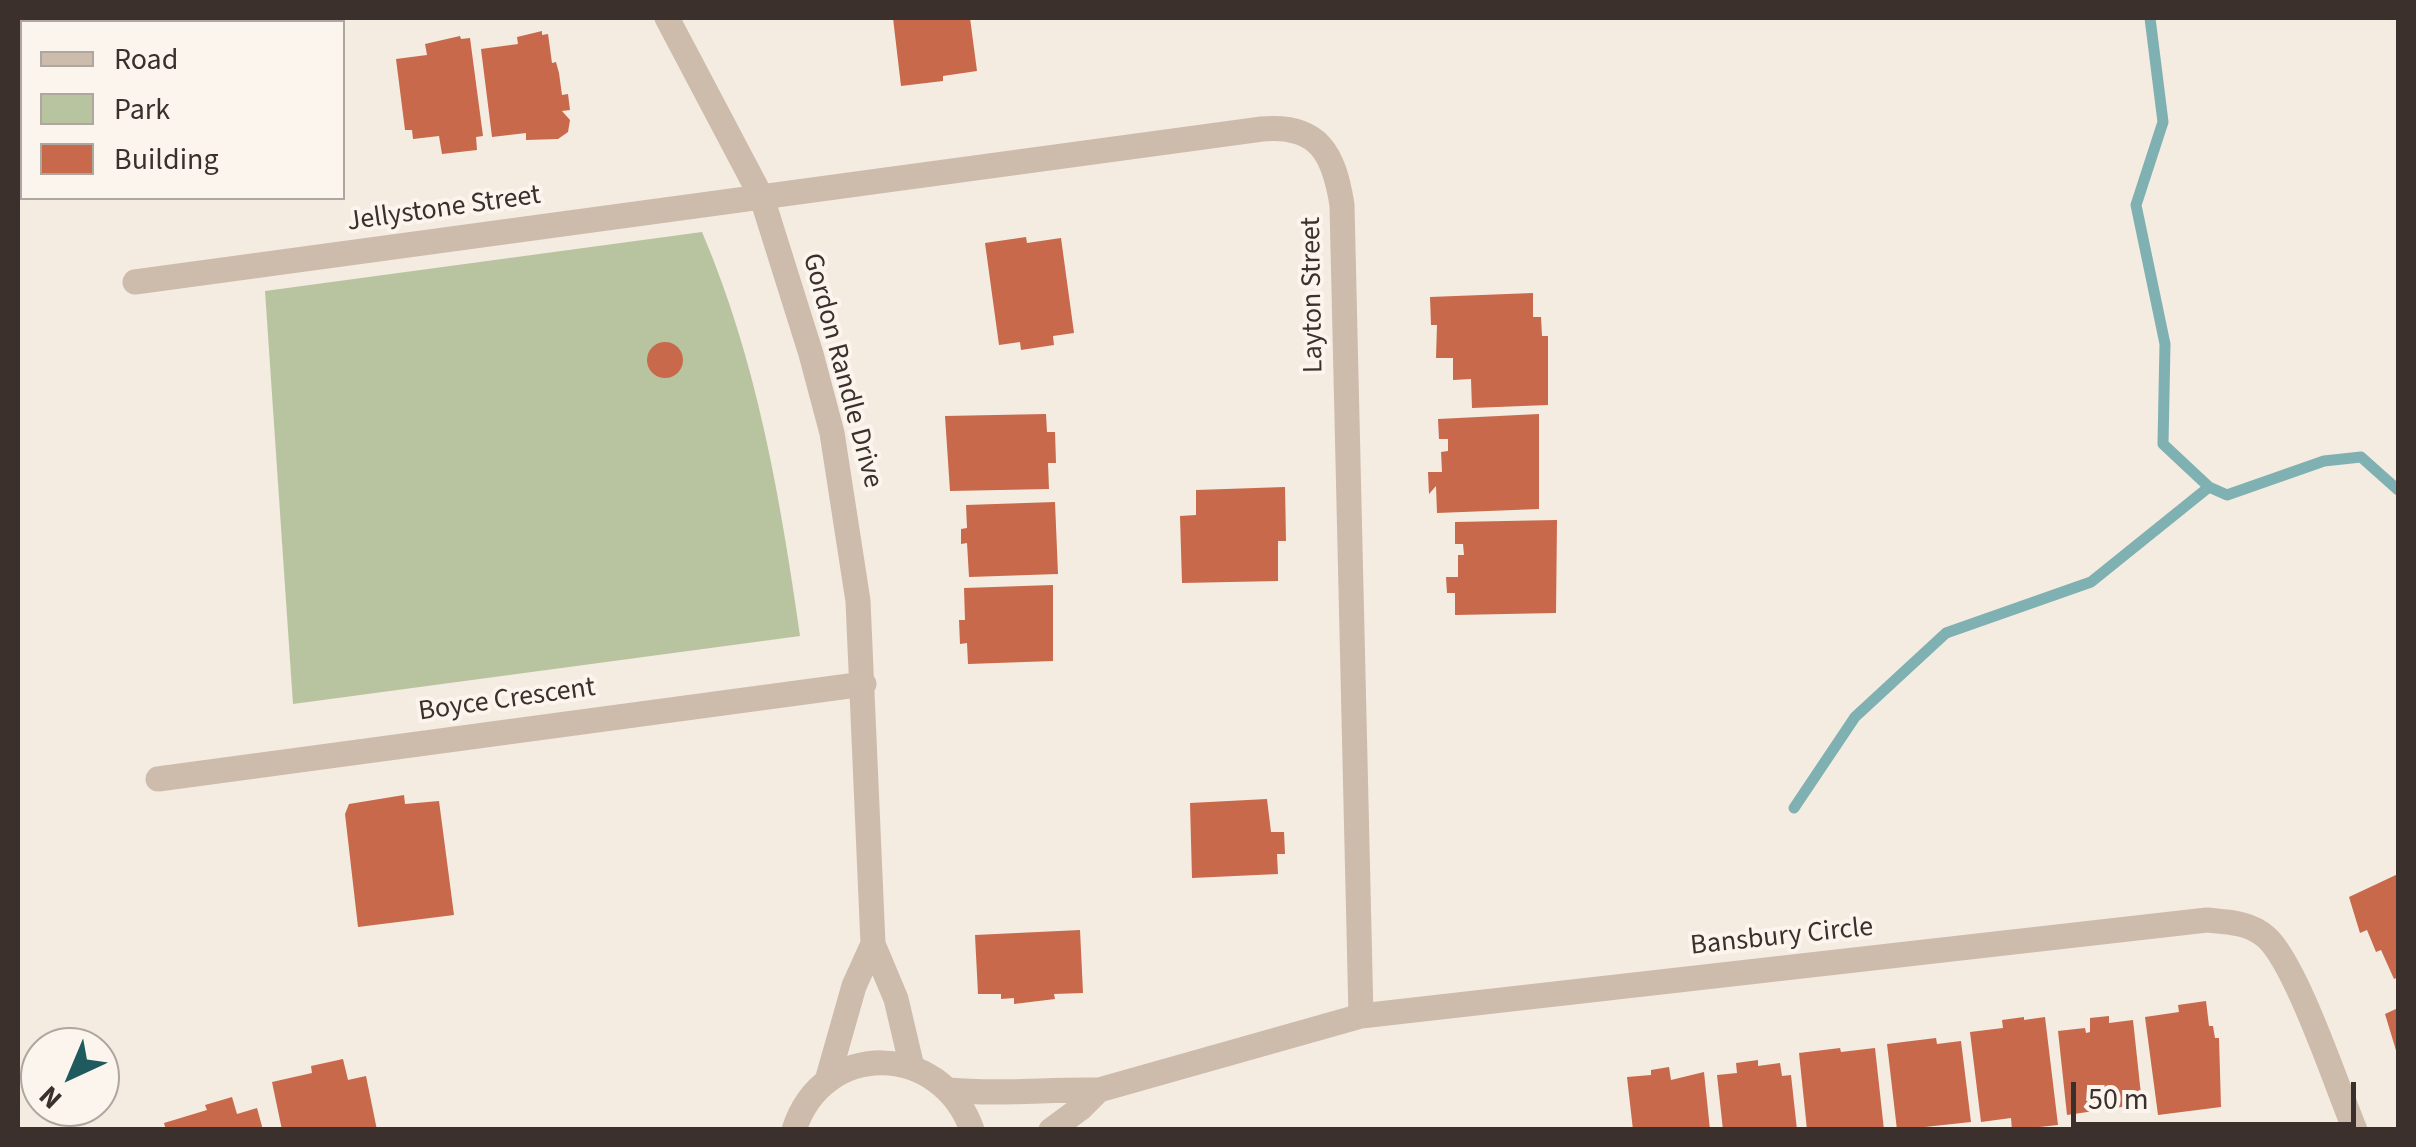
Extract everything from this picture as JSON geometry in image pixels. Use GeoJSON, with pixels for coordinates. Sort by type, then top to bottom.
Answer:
{"type":"FeatureCollection","features":[{"type":"Feature","properties":{"kind":"street","name":"Gordon Randle Drive"},"geometry":{"type":"LineString","coordinates":[[667,18],[762,198],[832,434],[858,601],[873,944],[896,999],[912,1067]]}},
{"type":"Feature","properties":{"kind":"street","name":"Layton Street"},"geometry":{"type":"LineString","coordinates":[[762,198],[1279,128],[1296,130],[1316,140],[1331,159],[1342,204],[1360,1016]]}},
{"type":"Feature","properties":{"kind":"street","name":"Jellystone Street"},"geometry":{"type":"LineString","coordinates":[[134,282],[762,198]]}},
{"type":"Feature","properties":{"kind":"street","name":"Boyce Crescent"},"geometry":{"type":"LineString","coordinates":[[158,779],[864,684]]}},
{"type":"Feature","properties":{"kind":"street","name":"Bansbury Circle"},"geometry":{"type":"LineString","coordinates":[[949,1090],[995,1094],[1099,1090],[1360,1016],[2206,920],[2240,923],[2266,936],[2286,964],[2354,1130]]}},
{"type":"Feature","properties":{"kind":"street","name":"Gordon Randle Drive"},"geometry":{"type":"LineString","coordinates":[[828,1081],[854,986],[873,944]]}},
{"type":"Feature","properties":{"kind":"street"},"geometry":{"type":"LineString","coordinates":[[791,1126],[828,1081],[843,1071],[877,1062],[912,1067],[949,1090],[972,1130]]}},
{"type":"Feature","properties":{"kind":"street","name":"Bansbury Circle"},"geometry":{"type":"LineString","coordinates":[[1051,1130],[1099,1090]]}},
{"type":"Feature","properties":{"kind":"green space"},"geometry":{"type":"Polygon","coordinates":[[[702,232],[752,380],[775,481],[800,636],[293,704],[265,291],[702,232]]]}},
{"type":"Feature","properties":{"kind":"building"},"geometry":{"type":"Polygon","coordinates":[[[893,18],[970,18],[977,71],[943,76],[943,81],[901,86],[893,18]]]}},
{"type":"Feature","properties":{"kind":"building"},"geometry":{"type":"Polygon","coordinates":[[[542,31],[542,35],[548,34],[562,95],[568,94],[570,110],[562,111],[570,120],[568,132],[558,139],[526,140],[526,133],[492,137],[481,49],[518,44],[517,37],[542,31]]]}},
{"type":"Feature","properties":{"kind":"building"},"geometry":{"type":"Polygon","coordinates":[[[460,36],[470,38],[483,136],[476,137],[477,150],[442,154],[439,136],[413,139],[412,130],[405,130],[396,59],[427,55],[425,44],[460,36]]]}},
{"type":"Feature","properties":{"kind":"building"},"geometry":{"type":"Polygon","coordinates":[[[1026,237],[1027,243],[1061,238],[1074,333],[1053,336],[1054,345],[1021,350],[1020,342],[999,345],[985,243],[1026,237]]]}},
{"type":"Feature","properties":{"kind":"building"},"geometry":{"type":"Polygon","coordinates":[[[1533,293],[1533,317],[1541,317],[1542,336],[1548,336],[1548,405],[1472,408],[1471,379],[1453,380],[1453,358],[1436,358],[1437,325],[1431,325],[1430,297],[1533,293]]]}},
{"type":"Feature","properties":{"kind":"building"},"geometry":{"type":"Polygon","coordinates":[[[665,342],[678,347],[683,360],[678,373],[665,378],[652,373],[647,360],[652,347],[665,342]]]}},
{"type":"Feature","properties":{"kind":"building"},"geometry":{"type":"Polygon","coordinates":[[[1046,414],[1047,432],[1055,432],[1056,463],[1048,463],[1049,489],[950,491],[945,416],[1046,414]]]}},
{"type":"Feature","properties":{"kind":"building"},"geometry":{"type":"Polygon","coordinates":[[[1539,414],[1539,509],[1437,513],[1436,486],[1429,494],[1428,472],[1442,472],[1441,452],[1448,451],[1448,439],[1439,439],[1438,419],[1539,414]]]}},
{"type":"Feature","properties":{"kind":"building"},"geometry":{"type":"Polygon","coordinates":[[[1285,487],[1286,541],[1278,541],[1278,581],[1182,583],[1180,516],[1196,515],[1196,490],[1285,487]]]}},
{"type":"Feature","properties":{"kind":"building"},"geometry":{"type":"Polygon","coordinates":[[[1055,502],[1058,574],[969,577],[967,543],[961,544],[961,529],[967,528],[966,505],[1055,502]]]}},
{"type":"Feature","properties":{"kind":"building"},"geometry":{"type":"Polygon","coordinates":[[[1557,520],[1556,613],[1455,615],[1455,593],[1447,593],[1446,577],[1458,577],[1458,555],[1464,555],[1463,544],[1455,544],[1455,522],[1557,520]]]}},
{"type":"Feature","properties":{"kind":"building"},"geometry":{"type":"Polygon","coordinates":[[[1053,585],[1053,661],[968,664],[967,643],[960,644],[959,620],[965,620],[964,588],[1053,585]]]}},
{"type":"Feature","properties":{"kind":"building"},"geometry":{"type":"Polygon","coordinates":[[[404,795],[405,804],[439,801],[454,915],[358,927],[345,814],[349,804],[404,795]]]}},
{"type":"Feature","properties":{"kind":"building"},"geometry":{"type":"Polygon","coordinates":[[[1267,799],[1271,832],[1284,832],[1285,854],[1277,854],[1278,874],[1192,878],[1190,803],[1267,799]]]}},
{"type":"Feature","properties":{"kind":"building"},"geometry":{"type":"Polygon","coordinates":[[[2398,874],[2398,977],[2394,979],[2367,930],[2360,933],[2349,897],[2398,874]]]}},
{"type":"Feature","properties":{"kind":"building"},"geometry":{"type":"Polygon","coordinates":[[[1080,930],[1083,993],[1054,994],[1055,999],[1014,1004],[1014,998],[1001,999],[1001,994],[978,994],[975,935],[1080,930]]]}},
{"type":"Feature","properties":{"kind":"building"},"geometry":{"type":"Polygon","coordinates":[[[2206,1001],[2209,1026],[2213,1026],[2215,1038],[2219,1038],[2221,1107],[2158,1115],[2145,1017],[2179,1012],[2178,1005],[2206,1001]]]}},
{"type":"Feature","properties":{"kind":"building"},"geometry":{"type":"Polygon","coordinates":[[[2398,1008],[2398,1057],[2385,1014],[2398,1008]]]}},
{"type":"Feature","properties":{"kind":"building"},"geometry":{"type":"Polygon","coordinates":[[[2109,1016],[2109,1023],[2133,1020],[2142,1104],[2067,1115],[2058,1031],[2085,1028],[2086,1033],[2090,1032],[2090,1018],[2109,1016]]]}},
{"type":"Feature","properties":{"kind":"building"},"geometry":{"type":"Polygon","coordinates":[[[2045,1017],[2058,1125],[2012,1130],[2011,1118],[1981,1122],[1970,1032],[2003,1028],[2002,1020],[2045,1017]]]}},
{"type":"Feature","properties":{"kind":"building"},"geometry":{"type":"Polygon","coordinates":[[[1936,1038],[1937,1044],[1961,1041],[1971,1122],[1897,1130],[1887,1044],[1936,1038]]]}},
{"type":"Feature","properties":{"kind":"building"},"geometry":{"type":"Polygon","coordinates":[[[1840,1048],[1841,1052],[1875,1048],[1884,1130],[1807,1130],[1799,1053],[1840,1048]]]}},
{"type":"Feature","properties":{"kind":"building"},"geometry":{"type":"Polygon","coordinates":[[[343,1059],[348,1080],[366,1076],[377,1130],[282,1130],[272,1082],[312,1073],[311,1066],[343,1059]]]}},
{"type":"Feature","properties":{"kind":"building"},"geometry":{"type":"Polygon","coordinates":[[[1758,1060],[1758,1066],[1780,1063],[1782,1076],[1791,1075],[1797,1130],[1723,1130],[1717,1075],[1737,1073],[1736,1063],[1758,1060]]]}},
{"type":"Feature","properties":{"kind":"building"},"geometry":{"type":"Polygon","coordinates":[[[1669,1067],[1671,1080],[1704,1072],[1710,1130],[1633,1130],[1627,1077],[1651,1075],[1651,1070],[1669,1067]]]}},
{"type":"Feature","properties":{"kind":"building"},"geometry":{"type":"Polygon","coordinates":[[[232,1097],[237,1114],[257,1108],[263,1130],[166,1130],[164,1123],[207,1110],[205,1105],[232,1097]]]}},
{"type":"Feature","properties":{"kind":"waterway"},"geometry":{"type":"LineString","coordinates":[[2150,18],[2163,122],[2136,205],[2165,344],[2163,444],[2209,487],[2227,495],[2324,461],[2361,457],[2398,490]]}},
{"type":"Feature","properties":{"kind":"waterway"},"geometry":{"type":"LineString","coordinates":[[1794,808],[1855,717],[1946,633],[2091,582],[2209,487]]}}]}
